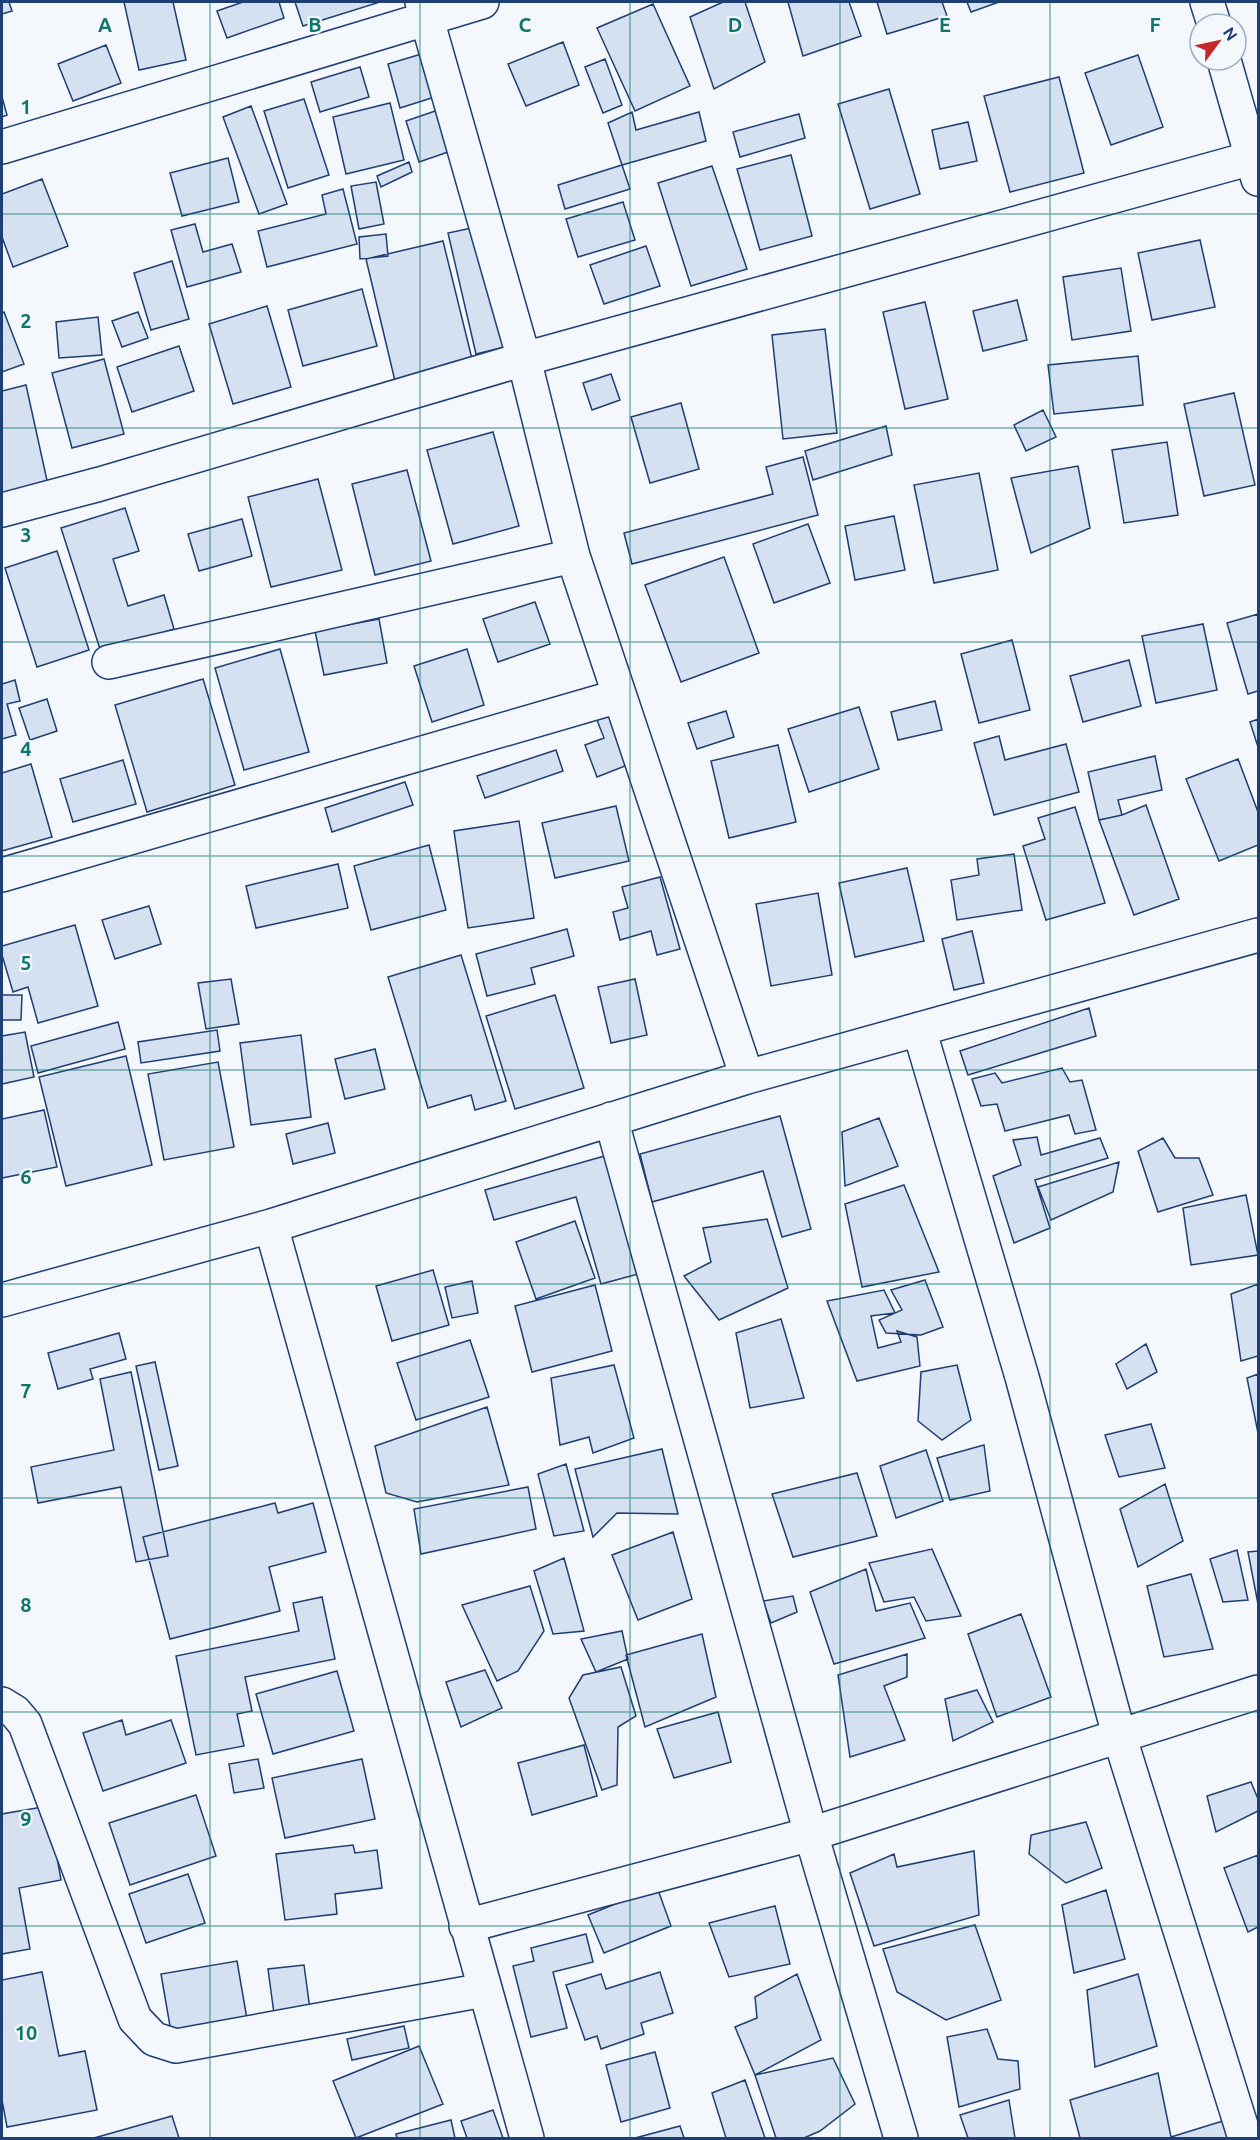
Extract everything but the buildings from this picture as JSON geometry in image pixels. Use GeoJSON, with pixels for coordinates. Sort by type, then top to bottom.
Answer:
{"type":"FeatureCollection","features":[{"type":"Feature","properties":{"kind":"street"},"geometry":{"type":"LineString","coordinates":[[2,147],[424,10],[482,2]]}},
{"type":"Feature","properties":{"kind":"street"},"geometry":{"type":"LineString","coordinates":[[424,10],[524,359],[573,556],[747,1077]]}},
{"type":"Feature","properties":{"kind":"street"},"geometry":{"type":"LineString","coordinates":[[2,510],[100,484],[524,359],[1255,168],[1227,72]]}},
{"type":"Feature","properties":{"kind":"street"},"geometry":{"type":"LineString","coordinates":[[109,662],[573,556]]}},
{"type":"Feature","properties":{"kind":"street"},"geometry":{"type":"LineString","coordinates":[[2,875],[619,696]]}},
{"type":"Feature","properties":{"kind":"street"},"geometry":{"type":"LineString","coordinates":[[2,1300],[271,1226],[747,1077],[1258,935]]}},
{"type":"Feature","properties":{"kind":"street"},"geometry":{"type":"LineString","coordinates":[[919,1029],[1022,1377],[1119,1735],[1245,2139]]}},
{"type":"Feature","properties":{"kind":"street"},"geometry":{"type":"LineString","coordinates":[[611,1119],[812,1833],[901,2139]]}},
{"type":"Feature","properties":{"kind":"street"},"geometry":{"type":"LineString","coordinates":[[271,1226],[527,2139]]}},
{"type":"Feature","properties":{"kind":"street"},"geometry":{"type":"LineString","coordinates":[[466,1926],[812,1833],[1258,1692]]}},
{"type":"Feature","properties":{"kind":"street"},"geometry":{"type":"LineString","coordinates":[[2,1704],[15,1712],[25,1724],[135,2019],[154,2039],[176,2046],[484,1989]]}}]}
